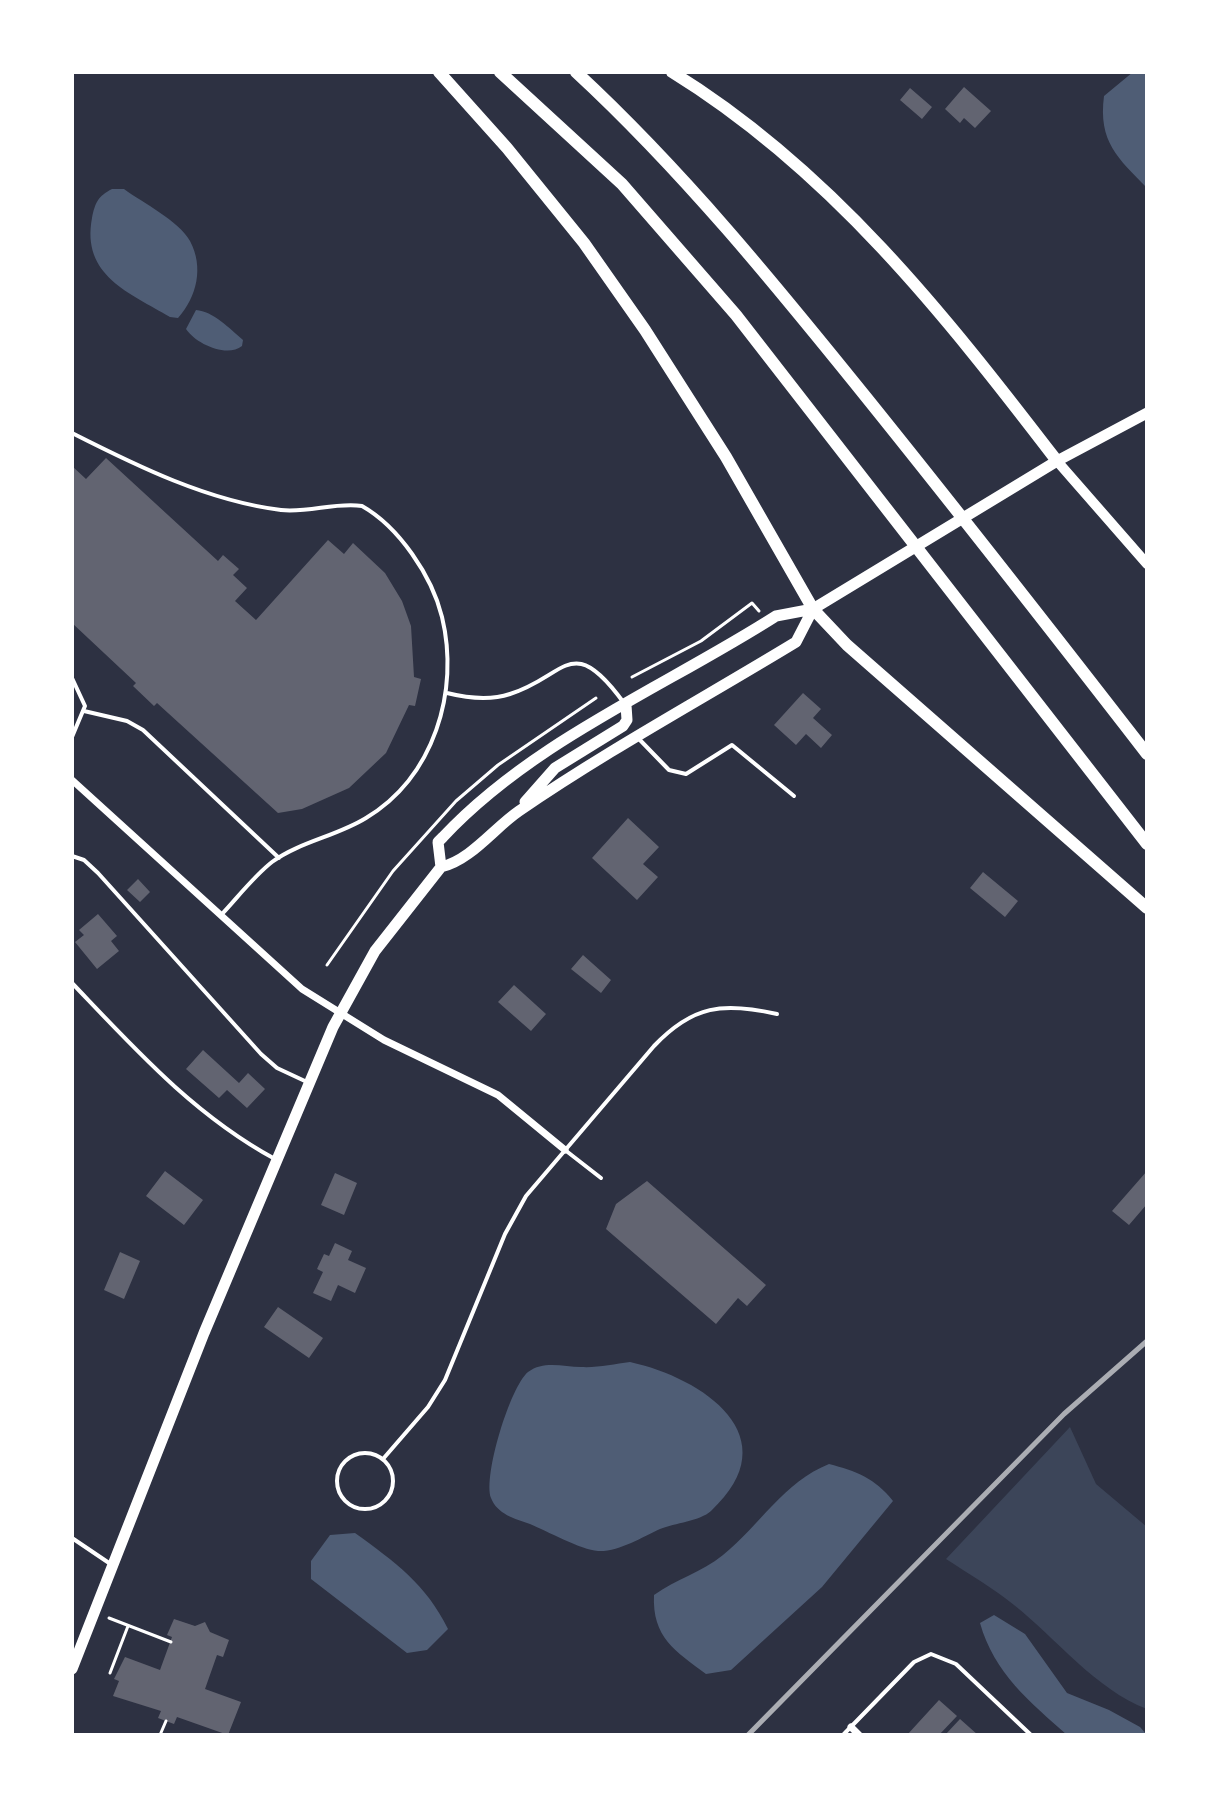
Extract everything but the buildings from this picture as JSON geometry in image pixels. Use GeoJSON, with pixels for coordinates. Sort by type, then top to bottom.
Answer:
{"type":"FeatureCollection","features":[{"type":"Feature","properties":{"kind":"highway"},"geometry":{"type":"LineString","coordinates":[[439,72],[542,189],[645,330],[726,457],[813,609],[847,645],[1147,908]]}},
{"type":"Feature","properties":{"kind":"highway"},"geometry":{"type":"LineString","coordinates":[[500,72],[622,184],[736,315],[1147,844]]}},
{"type":"Feature","properties":{"kind":"highway"},"geometry":{"type":"LineString","coordinates":[[576,72],[646,137],[746,249],[1010,576],[1147,754]]}},
{"type":"Feature","properties":{"kind":"highway"},"geometry":{"type":"LineString","coordinates":[[672,72],[762,134],[896,260],[958,332],[1057,461]]}},
{"type":"Feature","properties":{"kind":"main road"},"geometry":{"type":"LineString","coordinates":[[441,867],[438,842],[476,805],[519,770],[769,621],[813,609],[1057,461],[1147,413]]}},
{"type":"Feature","properties":{"kind":"main road"},"geometry":{"type":"LineString","coordinates":[[1057,461],[1147,564]]}},
{"type":"Feature","properties":{"kind":"main road"},"geometry":{"type":"LineString","coordinates":[[517,812],[796,642],[813,609]]}},
{"type":"Feature","properties":{"kind":"main road"},"geometry":{"type":"LineString","coordinates":[[72,1669],[204,1333],[309,1083],[340,1014],[375,951],[441,867],[458,863],[517,812],[555,768],[623,726],[627,720],[626,705]]}},
{"type":"Feature","properties":{"kind":"street"},"geometry":{"type":"LineString","coordinates":[[72,780],[302,989],[384,1040],[498,1095],[565,1150]]}},
{"type":"Feature","properties":{"kind":"street"},"geometry":{"type":"LineString","coordinates":[[851,1727],[859,1735]]}},
{"type":"Feature","properties":{"kind":"lane"},"geometry":{"type":"LineString","coordinates":[[72,433],[152,472],[219,495],[278,510],[319,510],[352,505],[369,510],[402,543],[432,589],[449,649],[447,693],[440,723],[420,764],[387,802],[344,830],[279,858],[220,916]]}},
{"type":"Feature","properties":{"kind":"lane"},"geometry":{"type":"LineString","coordinates":[[447,693],[482,698],[511,694],[559,666],[578,664],[598,672],[626,705]]}},
{"type":"Feature","properties":{"kind":"lane"},"geometry":{"type":"LineString","coordinates":[[72,678],[80,691],[84,711],[72,737]]}},
{"type":"Feature","properties":{"kind":"lane"},"geometry":{"type":"LineString","coordinates":[[84,711],[106,714],[143,730],[279,858]]}},
{"type":"Feature","properties":{"kind":"lane"},"geometry":{"type":"LineString","coordinates":[[638,738],[669,770],[686,774],[732,745],[794,796]]}},
{"type":"Feature","properties":{"kind":"lane"},"geometry":{"type":"LineString","coordinates":[[72,856],[84,860],[98,873],[261,1054],[277,1068],[309,1083]]}},
{"type":"Feature","properties":{"kind":"lane"},"geometry":{"type":"LineString","coordinates":[[72,983],[158,1075],[244,1143],[277,1160]]}},
{"type":"Feature","properties":{"kind":"lane"},"geometry":{"type":"LineString","coordinates":[[383,1459],[439,1391],[518,1209],[673,1026],[695,1013],[733,1006],[777,1014]]}},
{"type":"Feature","properties":{"kind":"lane"},"geometry":{"type":"LineString","coordinates":[[565,1150],[601,1178]]}},
{"type":"Feature","properties":{"kind":"lane"},"geometry":{"type":"LineString","coordinates":[[358,1453],[383,1459],[393,1476],[390,1495],[375,1508],[365,1509],[347,1503],[341,1496],[336,1479],[343,1462],[358,1453]]}},
{"type":"Feature","properties":{"kind":"lane"},"geometry":{"type":"LineString","coordinates":[[72,1538],[114,1566]]}},
{"type":"Feature","properties":{"kind":"lane"},"geometry":{"type":"LineString","coordinates":[[843,1735],[914,1662],[931,1654],[956,1664],[1031,1735]]}},
{"type":"Feature","properties":{"kind":"path"},"geometry":{"type":"LineString","coordinates":[[632,677],[701,641],[752,603],[769,621]]}},
{"type":"Feature","properties":{"kind":"path"},"geometry":{"type":"LineString","coordinates":[[109,1618],[171,1642]]}},
{"type":"Feature","properties":{"kind":"path"},"geometry":{"type":"LineString","coordinates":[[110,1673],[128,1626]]}},
{"type":"Feature","properties":{"kind":"path"},"geometry":{"type":"LineString","coordinates":[[160,1735],[166,1721]]}},
{"type":"Feature","properties":{"kind":"shaded area"},"geometry":{"type":"Polygon","coordinates":[[[1133,72],[1147,72],[1147,188],[1112,148],[1104,126],[1104,96],[1133,72]]]}},
{"type":"Feature","properties":{"kind":"shaded area"},"geometry":{"type":"Polygon","coordinates":[[[112,189],[124,189],[160,212],[190,241],[197,261],[196,281],[190,301],[178,318],[170,317],[125,290],[101,268],[94,255],[91,238],[93,213],[100,197],[112,189]]]}},
{"type":"Feature","properties":{"kind":"shaded area"},"geometry":{"type":"Polygon","coordinates":[[[196,310],[221,321],[243,340],[242,346],[228,351],[220,350],[197,340],[186,329],[196,310]]]}},
{"type":"Feature","properties":{"kind":"shaded area"},"geometry":{"type":"Polygon","coordinates":[[[630,1362],[658,1370],[709,1397],[728,1415],[740,1436],[742,1459],[733,1484],[711,1511],[606,1551],[573,1544],[502,1512],[491,1498],[494,1452],[506,1413],[528,1372],[547,1365],[593,1367],[630,1362]]]}},
{"type":"Feature","properties":{"kind":"shaded area"},"geometry":{"type":"Polygon","coordinates":[[[1070,1427],[1096,1484],[1147,1527],[1147,1709],[1110,1689],[1014,1605],[946,1559],[1070,1427]]]}},
{"type":"Feature","properties":{"kind":"shaded area"},"geometry":{"type":"Polygon","coordinates":[[[829,1464],[864,1476],[893,1501],[822,1587],[731,1670],[706,1674],[675,1650],[661,1632],[654,1610],[654,1595],[723,1555],[785,1493],[829,1464]]]}},
{"type":"Feature","properties":{"kind":"shaded area"},"geometry":{"type":"Polygon","coordinates":[[[355,1533],[408,1575],[439,1613],[448,1629],[427,1650],[407,1653],[311,1579],[311,1561],[330,1535],[355,1533]]]}},
{"type":"Feature","properties":{"kind":"shaded area"},"geometry":{"type":"Polygon","coordinates":[[[994,1615],[1025,1634],[1067,1693],[1109,1710],[1140,1727],[1147,1735],[1067,1735],[1015,1685],[994,1657],[980,1623],[994,1615]]]}},
{"type":"Feature","properties":{"kind":"railway"},"geometry":{"type":"LineString","coordinates":[[748,1735],[1064,1414],[1147,1341]]}}]}
